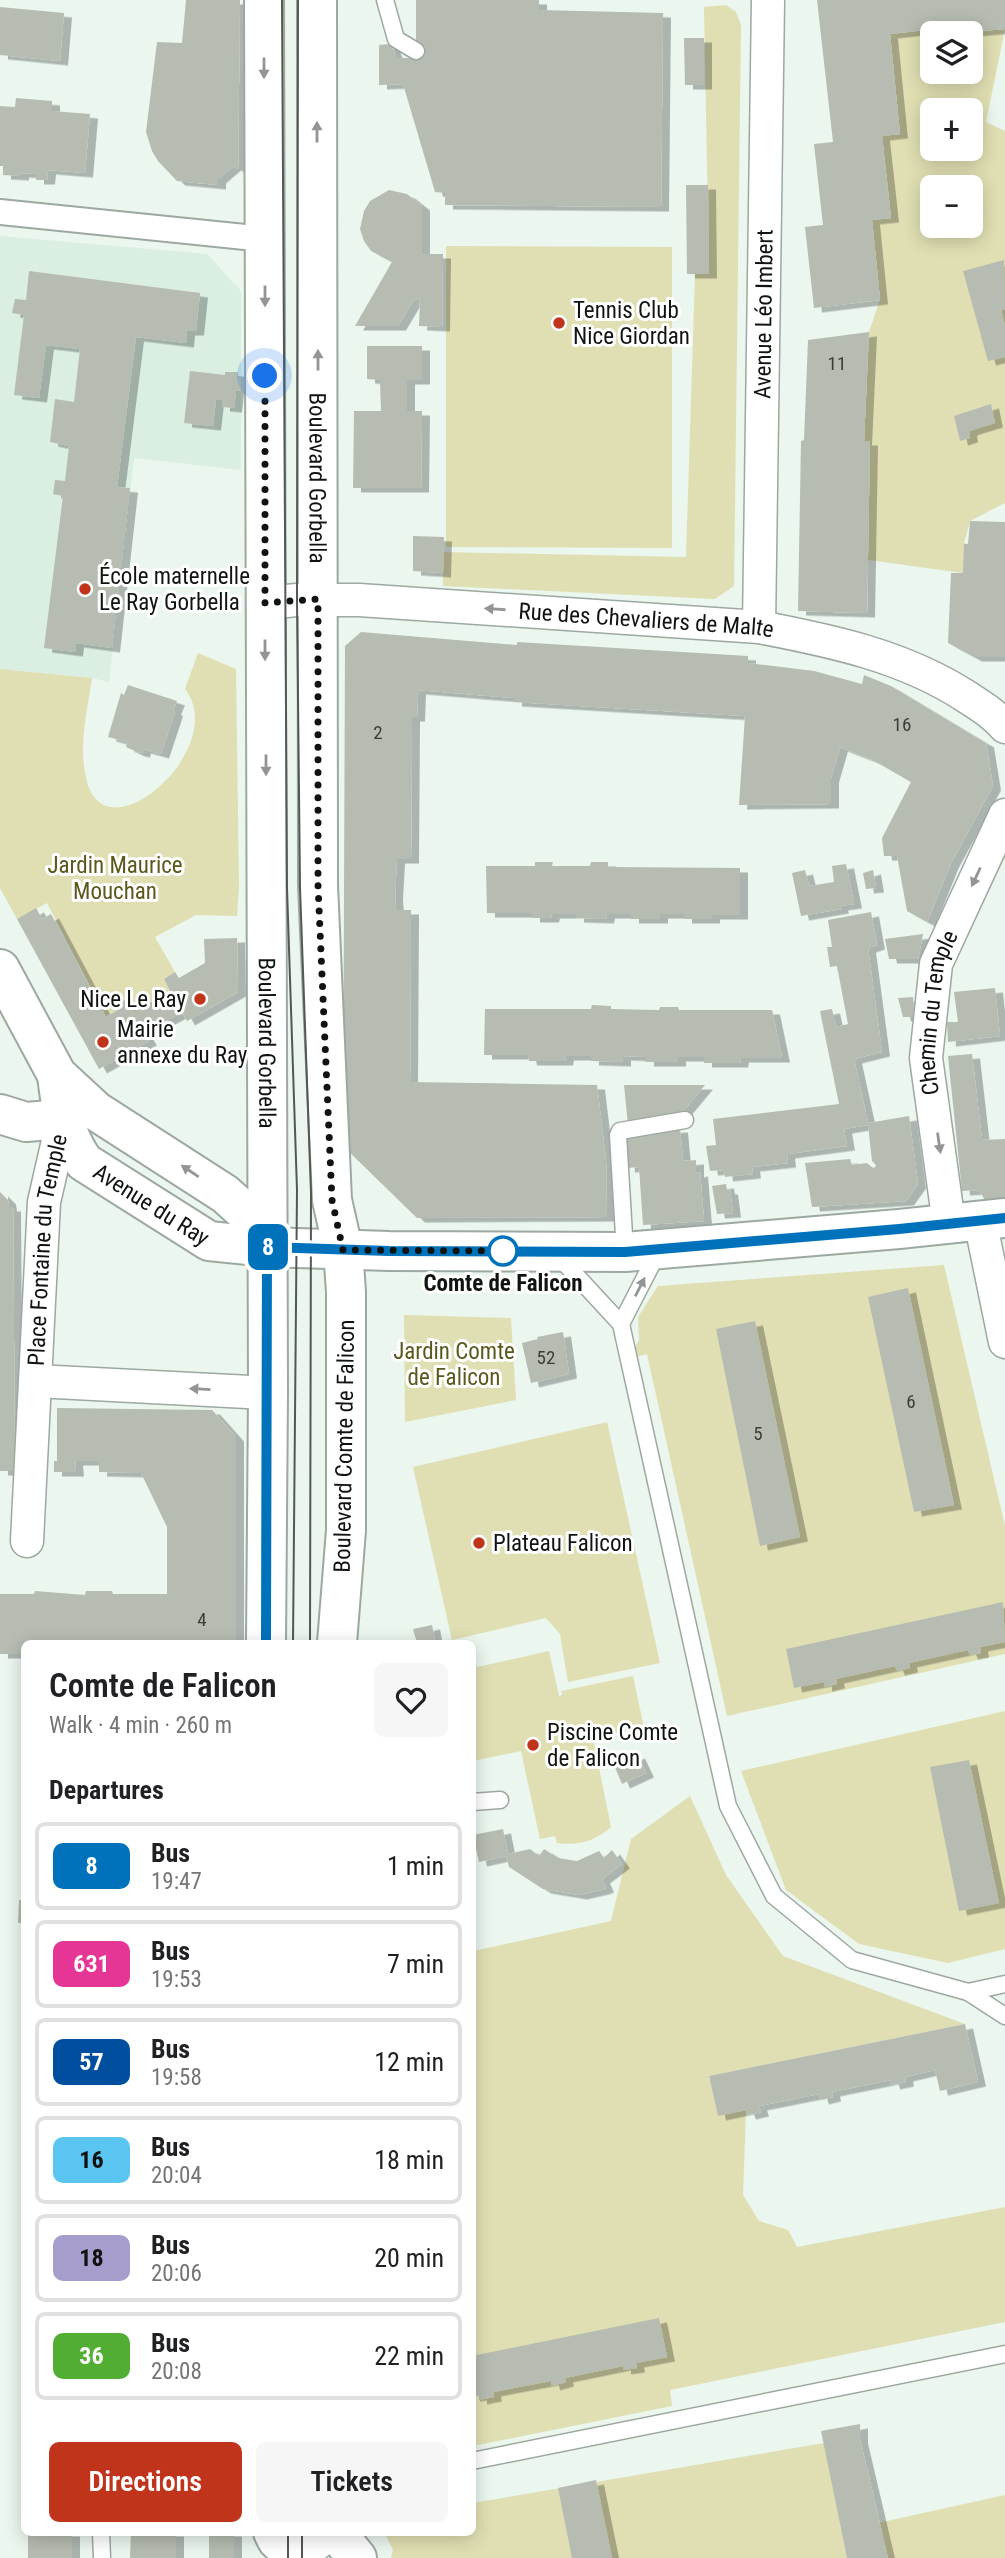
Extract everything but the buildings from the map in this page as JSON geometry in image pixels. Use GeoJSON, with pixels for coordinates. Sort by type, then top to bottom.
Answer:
{"type":"FeatureCollection","features":[{"type":"Feature","properties":{"kind":"main road","name":"Boulevard Gorbella"},"geometry":{"type":"LineString","coordinates":[[264,0],[267,1247]]}},
{"type":"Feature","properties":{"kind":"main road","name":"Boulevard Gorbella"},"geometry":{"type":"LineString","coordinates":[[317,0],[318,885],[332,1200],[343,1250]]}},
{"type":"Feature","properties":{"kind":"main road","name":"Avenue du Ray"},"geometry":{"type":"LineString","coordinates":[[0,968],[57,1075],[96,1111],[225,1194],[245,1212],[267,1247]]}},
{"type":"Feature","properties":{"kind":"main road","name":"Avenue du Ray"},"geometry":{"type":"LineString","coordinates":[[57,1075],[63,1119],[73,1146],[84,1162],[209,1241],[343,1250],[643,1250],[978,1221]]}},
{"type":"Feature","properties":{"kind":"main road"},"geometry":{"type":"LineString","coordinates":[[0,1114],[26,1122],[63,1119]]}},
{"type":"Feature","properties":{"kind":"main road","name":"Avenue du Ray"},"geometry":{"type":"LineString","coordinates":[[63,1119],[86,1117],[119,1126]]}},
{"type":"Feature","properties":{"kind":"main road","name":"Avenue du Ray"},"geometry":{"type":"LineString","coordinates":[[225,1194],[246,1192],[266,1178]]}},
{"type":"Feature","properties":{"kind":"main road"},"geometry":{"type":"LineString","coordinates":[[266,1640],[267,1247]]}},
{"type":"Feature","properties":{"kind":"main road","name":"Boulevard Comte de Falicon"},"geometry":{"type":"LineString","coordinates":[[337,1640],[346,1530],[346,1292],[343,1250]]}},
{"type":"Feature","properties":{"kind":"main road"},"geometry":{"type":"LineString","coordinates":[[274,2536],[299,2558]]}},
{"type":"Feature","properties":{"kind":"main road"},"geometry":{"type":"LineString","coordinates":[[338,2536],[357,2558]]}},
{"type":"Feature","properties":{"kind":"street","name":"Avenue Léo Imbert"},"geometry":{"type":"LineString","coordinates":[[759,627],[768,0]]}},
{"type":"Feature","properties":{"kind":"street"},"geometry":{"type":"LineString","coordinates":[[0,212],[264,239]]}},
{"type":"Feature","properties":{"kind":"street","name":"Rue des Chevaliers de Malte"},"geometry":{"type":"LineString","coordinates":[[265,603],[318,599],[373,601],[759,627],[821,639],[881,655],[946,683],[996,717],[1005,727]]}},
{"type":"Feature","properties":{"kind":"street","name":"Chemin du Temple"},"geometry":{"type":"LineString","coordinates":[[1005,815],[936,964],[926,1058],[978,1221],[1005,1342]]}},
{"type":"Feature","properties":{"kind":"street","name":"Place Fontaine du Temple"},"geometry":{"type":"LineString","coordinates":[[27,1541],[44,1202],[63,1119]]}},
{"type":"Feature","properties":{"kind":"street","name":"Place Fontaine du Temple"},"geometry":{"type":"LineString","coordinates":[[37,1381],[268,1393]]}},
{"type":"Feature","properties":{"kind":"street"},"geometry":{"type":"LineString","coordinates":[[267,2558],[270,2536]]}},
{"type":"Feature","properties":{"kind":"street"},"geometry":{"type":"LineString","coordinates":[[299,2558],[329,2536]]}},
{"type":"Feature","properties":{"kind":"lane"},"geometry":{"type":"LineString","coordinates":[[386,0],[396,39],[416,51]]}},
{"type":"Feature","properties":{"kind":"lane"},"geometry":{"type":"LineString","coordinates":[[685,1120],[620,1131],[618,1135],[643,1250],[621,1324],[728,1807],[774,1896],[852,1960],[968,1992],[1005,2016]]}},
{"type":"Feature","properties":{"kind":"lane"},"geometry":{"type":"LineString","coordinates":[[554,1252],[621,1324]]}},
{"type":"Feature","properties":{"kind":"lane"},"geometry":{"type":"LineString","coordinates":[[476,1802],[500,1800]]}},
{"type":"Feature","properties":{"kind":"lane"},"geometry":{"type":"LineString","coordinates":[[968,1992],[1005,1984]]}},
{"type":"Feature","properties":{"kind":"lane"},"geometry":{"type":"LineString","coordinates":[[476,2460],[1005,2354]]}},
{"type":"Feature","properties":{"kind":"lane"},"geometry":{"type":"LineString","coordinates":[[102,2536],[102,2558]]}},
{"type":"Feature","properties":{"kind":"shaded area"},"geometry":{"type":"Polygon","coordinates":[[[0,236],[207,254],[241,291],[241,470],[134,458],[109,682],[0,669],[0,236]]]}},
{"type":"Feature","properties":{"kind":"green space"},"geometry":{"type":"Polygon","coordinates":[[[726,5],[736,12],[741,25],[734,586],[715,599],[443,586],[443,552],[686,557],[695,274],[709,272],[704,7],[726,5]]]}},
{"type":"Feature","properties":{"kind":"green space"},"geometry":{"type":"Polygon","coordinates":[[[1005,29],[986,122],[1005,131],[1005,503],[970,521],[964,543],[968,544],[963,573],[868,560],[870,442],[864,441],[869,332],[880,299],[872,220],[891,218],[882,136],[900,134],[890,34],[920,31],[920,84],[983,84],[983,31],[1005,29]]]}},
{"type":"Feature","properties":{"kind":"green space","name":"Tennis Club Nice Giordan"},"geometry":{"type":"Polygon","coordinates":[[[446,246],[672,247],[672,548],[446,547],[446,246]]]}},
{"type":"Feature","properties":{"kind":"green space","name":"Jardin Maurice Mouchan"},"geometry":{"type":"Polygon","coordinates":[[[198,653],[236,669],[239,887],[237,916],[196,915],[155,937],[175,972],[164,979],[170,991],[134,1012],[127,999],[117,1004],[119,1009],[106,1017],[47,903],[17,919],[0,888],[0,669],[92,678],[84,731],[85,772],[88,785],[100,803],[119,807],[140,800],[162,785],[180,763],[192,738],[195,713],[185,689],[198,653]]]}},
{"type":"Feature","properties":{"kind":"green space"},"geometry":{"type":"Polygon","coordinates":[[[944,1265],[1005,1526],[1005,1654],[727,1716],[647,1354],[629,1359],[639,1340],[638,1317],[658,1286],[944,1265]]]}},
{"type":"Feature","properties":{"kind":"green space","name":"Jardin Comte de Falicon"},"geometry":{"type":"Polygon","coordinates":[[[404,1315],[511,1318],[516,1400],[405,1422],[404,1315]]]}},
{"type":"Feature","properties":{"kind":"green space"},"geometry":{"type":"Polygon","coordinates":[[[607,1422],[660,1663],[568,1682],[560,1634],[546,1618],[452,1640],[413,1467],[607,1422]]]}},
{"type":"Feature","properties":{"kind":"green space","name":"Piscine Comte de Falicon"},"geometry":{"type":"Polygon","coordinates":[[[549,1651],[559,1696],[562,1695],[561,1691],[633,1676],[644,1728],[593,1738],[611,1827],[599,1836],[580,1843],[557,1843],[555,1836],[540,1839],[521,1751],[476,1760],[476,1667],[549,1651]]]}},
{"type":"Feature","properties":{"kind":"green space"},"geometry":{"type":"Polygon","coordinates":[[[1005,1711],[1005,1949],[948,1963],[859,1944],[786,1890],[741,1771],[1005,1711]]]}},
{"type":"Feature","properties":{"kind":"green space"},"geometry":{"type":"Polygon","coordinates":[[[690,1796],[726,1875],[783,1956],[965,2024],[709,2076],[718,2115],[746,2110],[743,2195],[759,2221],[788,2230],[797,2247],[1005,2207],[1005,2322],[670,2390],[672,2406],[476,2445],[476,1950],[611,1921],[631,1839],[690,1796]]]}},
{"type":"Feature","properties":{"kind":"green space"},"geometry":{"type":"Polygon","coordinates":[[[824,2443],[847,2558],[391,2558],[393,2550],[386,2536],[476,2536],[476,2502],[824,2443]]]}},
{"type":"Feature","properties":{"kind":"green space"},"geometry":{"type":"Polygon","coordinates":[[[1005,2495],[1005,2558],[888,2558],[878,2523],[1005,2495]]]}},
{"type":"Feature","properties":{"kind":"tram line"},"geometry":{"type":"LineString","coordinates":[[282,0],[287,888],[297,1190],[293,1640]]}},
{"type":"Feature","properties":{"kind":"tram line"},"geometry":{"type":"LineString","coordinates":[[298,0],[297,600],[300,888],[311,1192],[310,1640]]}},
{"type":"Feature","properties":{"kind":"tram line"},"geometry":{"type":"LineString","coordinates":[[288,2536],[288,2558]]}},
{"type":"Feature","properties":{"kind":"tram line"},"geometry":{"type":"LineString","coordinates":[[302,2536],[302,2558]]}},
{"type":"Feature","properties":{"kind":"bus line","name":"8"},"geometry":{"type":"LineString","coordinates":[[266,1640],[267,1247],[389,1251],[625,1252],[1005,1218]]}},
{"type":"Feature","properties":{"kind":"place","name":"Tennis Club Nice Giordan"},"geometry":{"type":"Point","coordinates":[559,323]}},
{"type":"Feature","properties":{"kind":"place","name":"École maternelle Le Ray Gorbella"},"geometry":{"type":"Point","coordinates":[85,589]}},
{"type":"Feature","properties":{"kind":"place","name":"Nice Le Ray"},"geometry":{"type":"Point","coordinates":[200,999]}},
{"type":"Feature","properties":{"kind":"place","name":"Mairie annexe du Ray"},"geometry":{"type":"Point","coordinates":[103,1042]}},
{"type":"Feature","properties":{"kind":"place","name":"Comte de Falicon"},"geometry":{"type":"Point","coordinates":[503,1251]}},
{"type":"Feature","properties":{"kind":"place","name":"Plateau Falicon"},"geometry":{"type":"Point","coordinates":[479,1543]}},
{"type":"Feature","properties":{"kind":"place","name":"Piscine Comte de Falicon"},"geometry":{"type":"Point","coordinates":[533,1745]}},
{"type":"Feature","properties":{"kind":"route"},"geometry":{"type":"LineString","coordinates":[[265,376],[265,603],[318,599],[318,885],[332,1200],[343,1250],[503,1251]]}}]}
